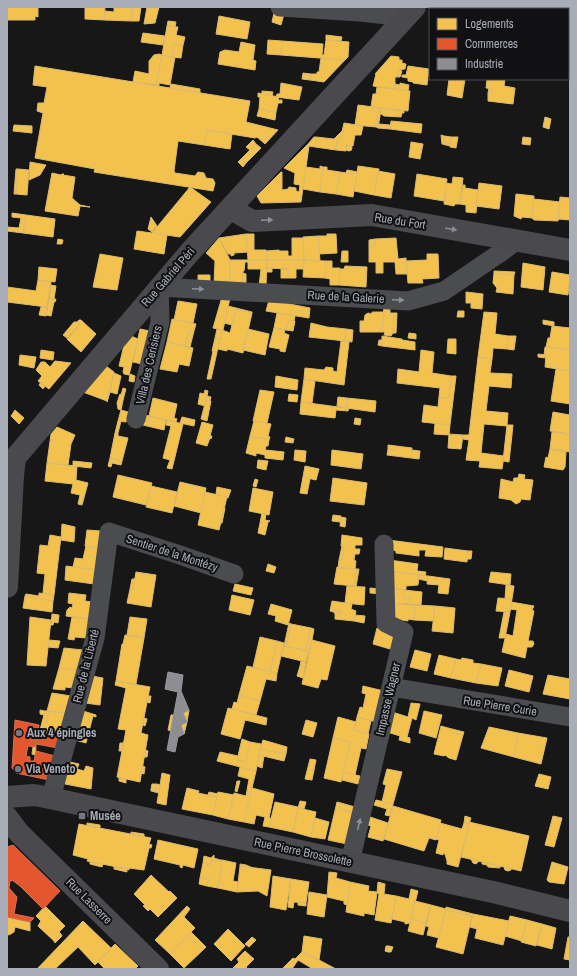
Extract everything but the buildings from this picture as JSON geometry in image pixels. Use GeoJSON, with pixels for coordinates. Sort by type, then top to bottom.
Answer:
{"type":"FeatureCollection","features":[{"type":"Feature","properties":{"kind":"street"},"geometry":{"type":"LineString","coordinates":[[280,7],[360,12],[410,12]]}},
{"type":"Feature","properties":{"kind":"street","name":"Rue Gabriel Péri"},"geometry":{"type":"LineString","coordinates":[[7,587],[13,476],[11,458],[159,287],[410,12]]}},
{"type":"Feature","properties":{"kind":"street","name":"Rue du Fort"},"geometry":{"type":"LineString","coordinates":[[231,208],[252,221],[372,216],[570,250]]}},
{"type":"Feature","properties":{"kind":"street","name":"Rue de la Galerie"},"geometry":{"type":"LineString","coordinates":[[159,287],[408,301],[444,291],[516,241]]}},
{"type":"Feature","properties":{"kind":"street","name":"Villa des Cerisiers"},"geometry":{"type":"LineString","coordinates":[[136,419],[160,322],[159,287]]}},
{"type":"Feature","properties":{"kind":"street","name":"Sentier de la Montézy"},"geometry":{"type":"LineString","coordinates":[[109,532],[180,554],[234,574]]}},
{"type":"Feature","properties":{"kind":"street","name":"Rue de la Liberté"},"geometry":{"type":"LineString","coordinates":[[43,797],[95,638],[109,532]]}},
{"type":"Feature","properties":{"kind":"street","name":"Impasse Wagner"},"geometry":{"type":"LineString","coordinates":[[350,862],[404,632],[386,624],[384,544]]}},
{"type":"Feature","properties":{"kind":"street","name":"Rue Pierre Curie"},"geometry":{"type":"LineString","coordinates":[[391,687],[430,695],[570,717]]}},
{"type":"Feature","properties":{"kind":"street","name":"Rue Pierre Brossolette"},"geometry":{"type":"LineString","coordinates":[[7,797],[43,797],[494,892],[570,911]]}},
{"type":"Feature","properties":{"kind":"street","name":"Rue Lasserre"},"geometry":{"type":"LineString","coordinates":[[13,825],[158,969]]}},
{"type":"Feature","properties":{"kind":"place","name":"Aux 4 épingles"},"geometry":{"type":"Point","coordinates":[19,733]}},
{"type":"Feature","properties":{"kind":"place","name":"Via Veneto"},"geometry":{"type":"Point","coordinates":[18,769]}},
{"type":"Feature","properties":{"kind":"place","name":"Musée"},"geometry":{"type":"Point","coordinates":[82,816]}}]}
